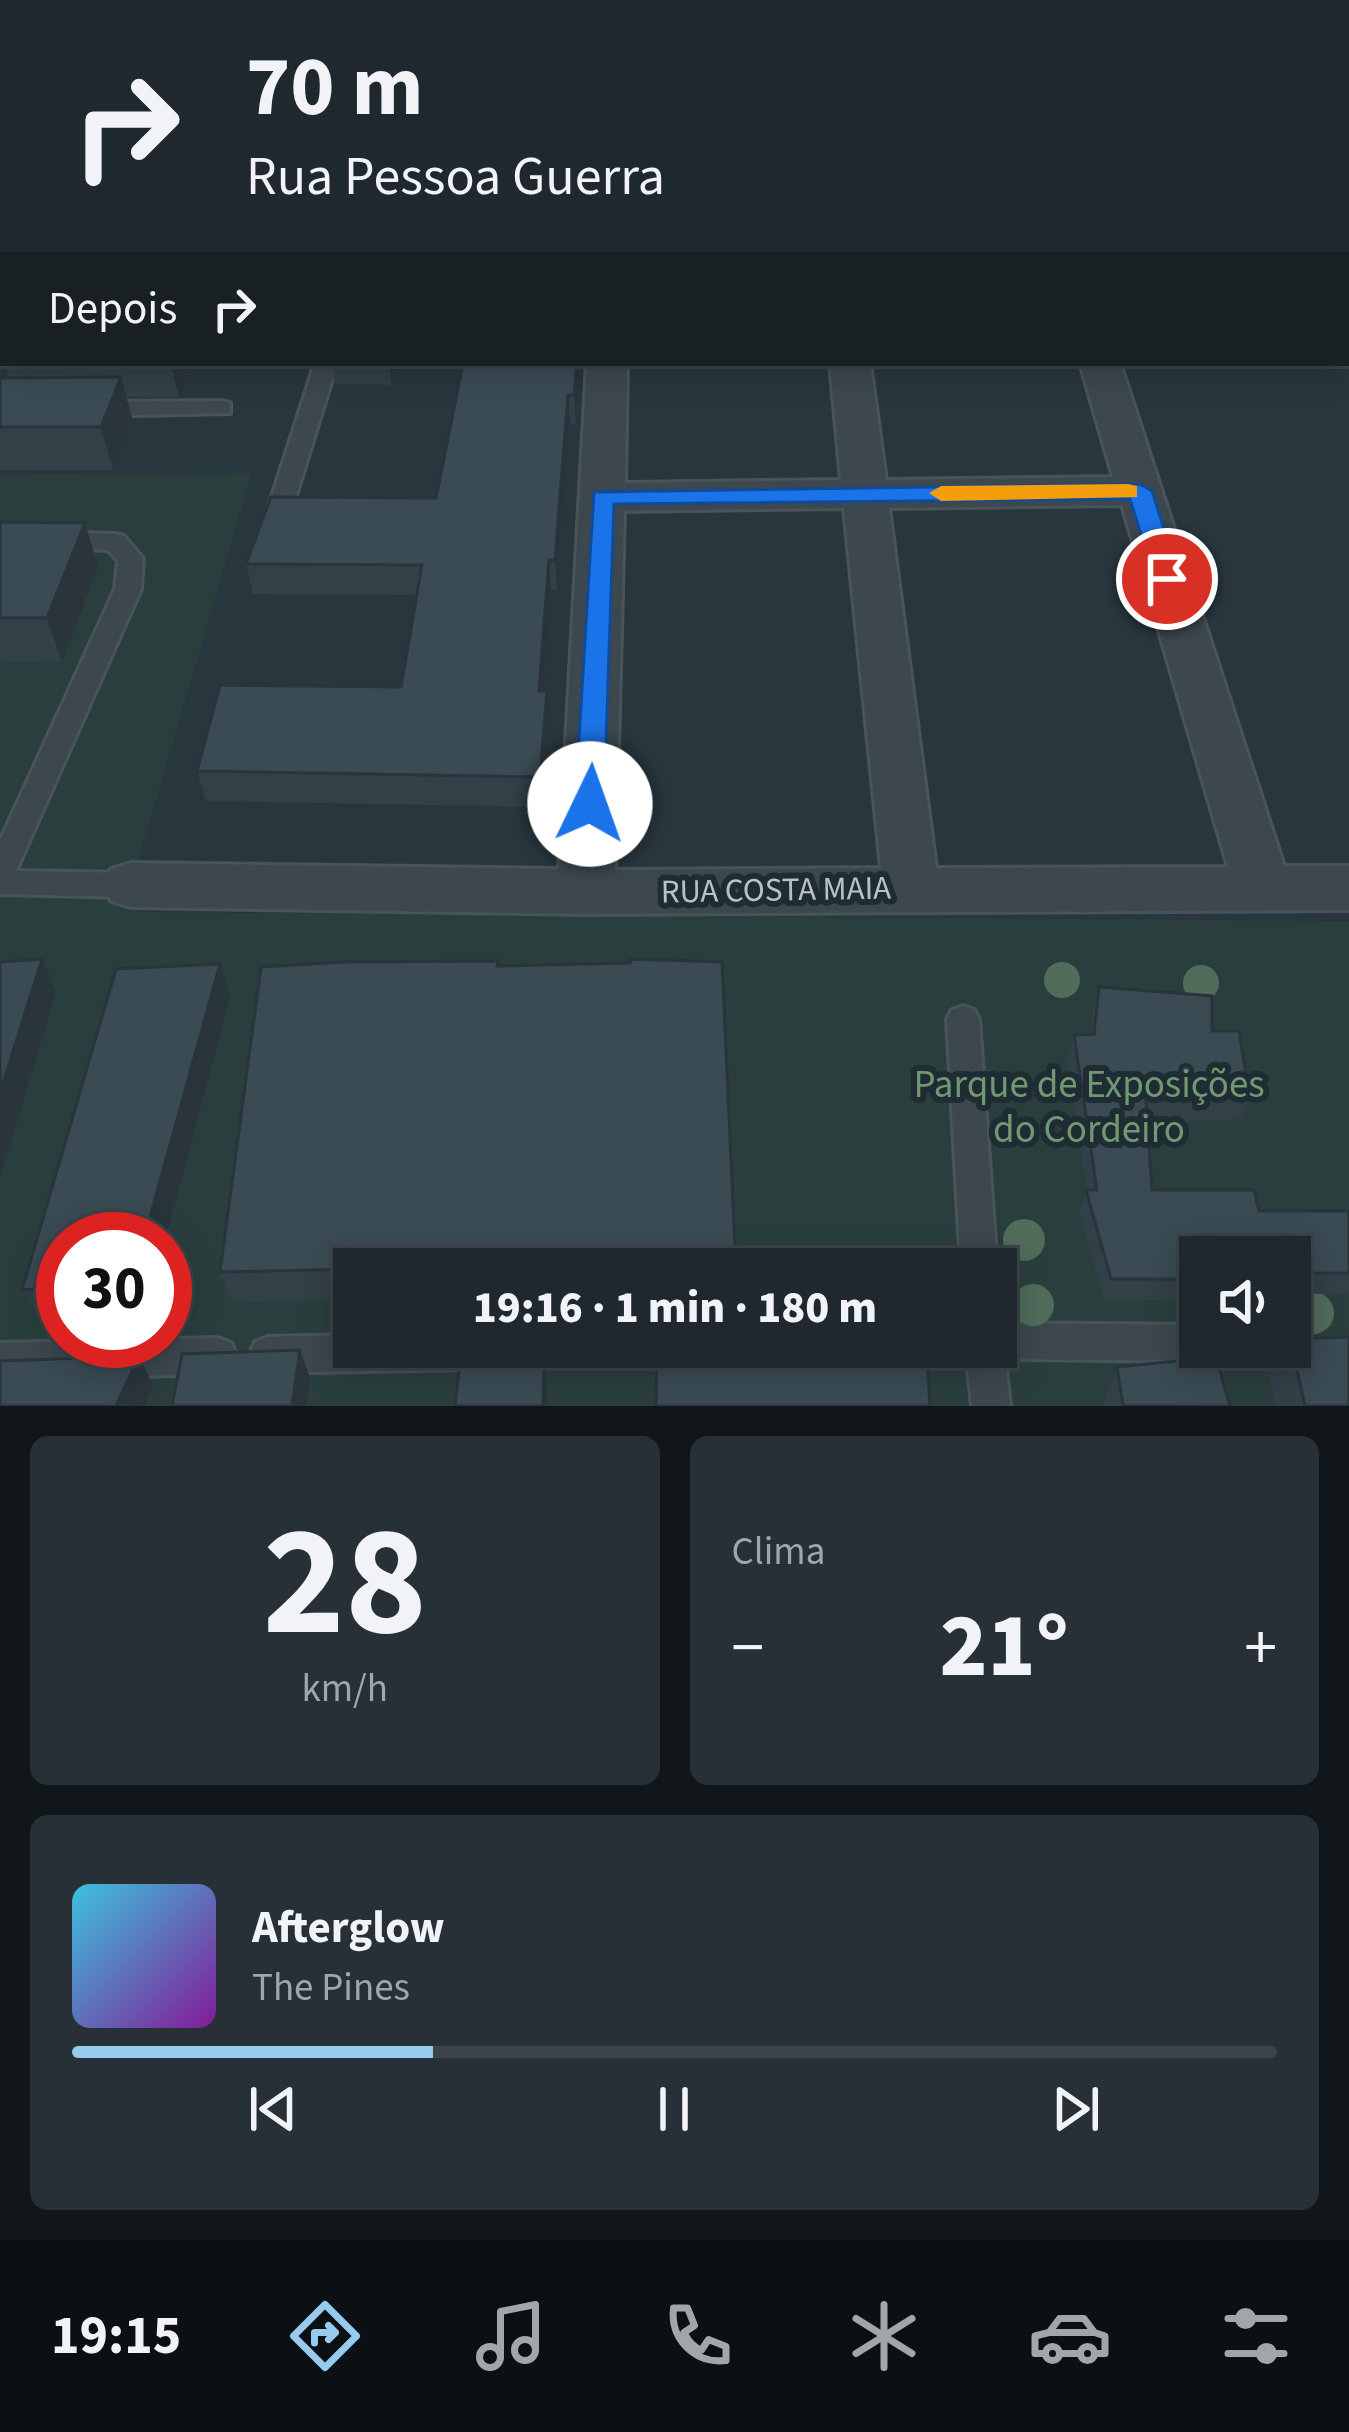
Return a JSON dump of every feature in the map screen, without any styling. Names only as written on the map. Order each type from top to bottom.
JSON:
[{"type":"street","points":[[586,892],[607,366]]},
{"type":"street","points":[[850,366],[911,889]]},
{"type":"street","points":[[1101,366],[1263,888]]},
{"type":"street","points":[[603,497],[1140,491]]},
{"type":"street","name":"RUA COSTA MAIA","points":[[130,885],[586,892],[1349,888]]},
{"type":"lane","points":[[279,512],[324,366]]},
{"type":"lane","points":[[67,409],[222,408]]},
{"type":"lane","points":[[0,538],[115,542],[130,560],[128,589],[0,878],[130,885]]},
{"type":"lane","points":[[963,1019],[979,1248]]},
{"type":"lane","points":[[1017,1341],[1179,1343]]},
{"type":"lane","points":[[0,1360],[333,1353]]},
{"type":"lane","points":[[987,1368],[991,1406]]},
{"type":"green space","name":"Parque de Exposições do Cordeiro","points":[[252,473],[131,885],[141,901],[138,912],[1349,921],[1349,1406],[0,1406],[0,475]]},
{"type":"building","points":[[462,366],[577,366],[574,395],[568,395],[555,560],[549,560],[539,691],[547,691],[540,777],[197,771],[220,685],[401,687],[422,565],[246,564],[271,497],[436,498]]},
{"type":"building","points":[[121,377],[101,427],[0,427],[0,378]]},
{"type":"building","points":[[0,522],[85,523],[47,618],[0,618]]},
{"type":"building","points":[[42,959],[0,1093],[0,962]]},
{"type":"building","points":[[631,959],[722,962],[735,1248],[333,1248],[333,1269],[220,1272],[261,967],[343,962],[630,963]]},
{"type":"building","points":[[220,964],[151,1212],[45,1212],[116,969]]},
{"type":"building","points":[[1099,987],[1212,996],[1212,1031],[1239,1031],[1250,1097],[1146,1101],[1152,1190],[1254,1190],[1259,1211],[1349,1211],[1349,1273],[1311,1273],[1311,1236],[1179,1236],[1179,1279],[1111,1279],[1086,1190],[1097,1190],[1074,1035],[1094,1034]]},
{"type":"building","points":[[36,1242],[36,1289],[22,1290]]},
{"type":"building","points":[[1349,1337],[1349,1406],[1305,1406],[1296,1368],[1311,1368],[1311,1338]]},
{"type":"building","points":[[300,1350],[292,1406],[172,1406],[179,1368],[192,1368],[192,1354]]},
{"type":"building","points":[[36,1360],[36,1368],[133,1368],[116,1406],[0,1406],[0,1361]]},
{"type":"building","points":[[1179,1361],[1179,1368],[1219,1368],[1230,1406],[1123,1406],[1117,1367]]},
{"type":"building","points":[[459,1368],[544,1368],[543,1406],[455,1406]]},
{"type":"building","points":[[657,1368],[928,1368],[930,1406],[656,1406]]},
{"type":"slow traffic","points":[[941,493],[1128,491]]},
{"type":"route","points":[[590,804],[603,497],[1140,491],[1167,579]]}]
